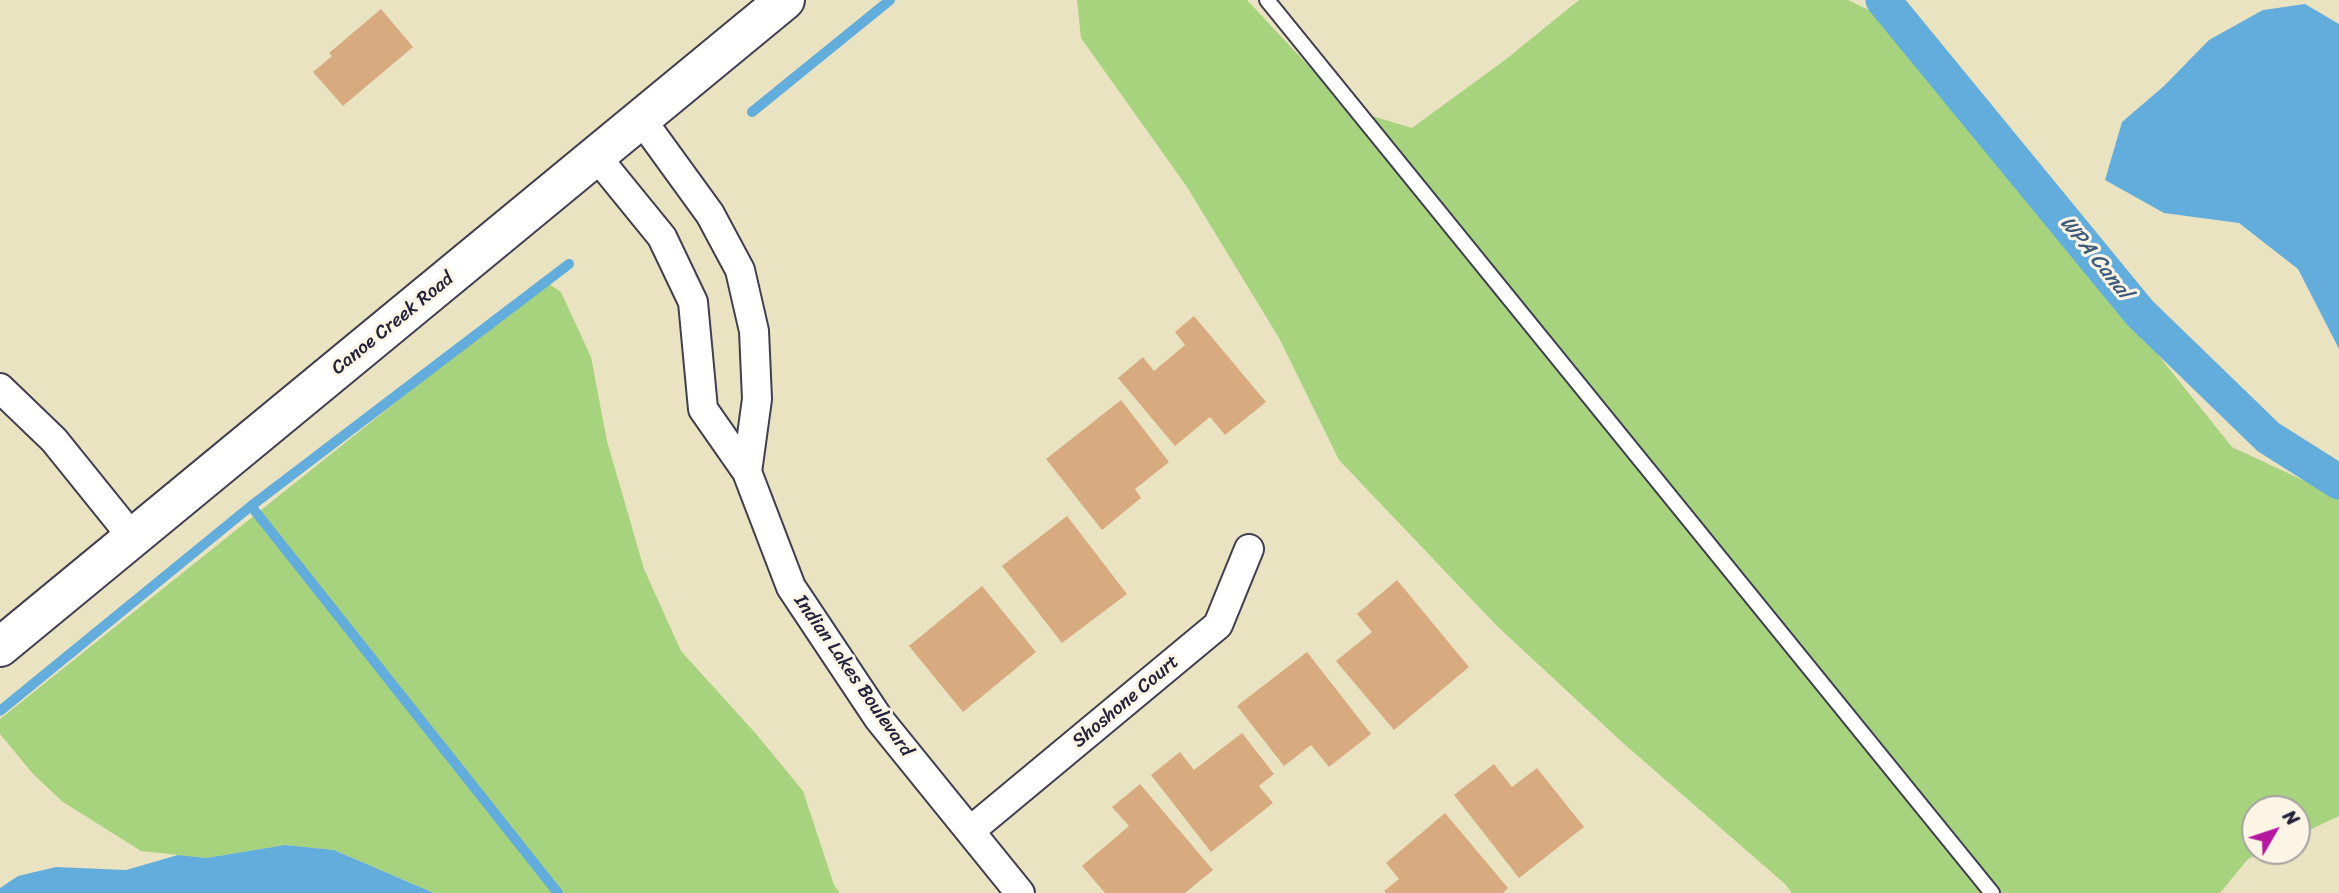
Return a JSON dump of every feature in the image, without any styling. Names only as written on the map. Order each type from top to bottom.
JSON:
[{"type":"main road","name":"Canoe Creek Road","points":[[0,647],[785,0]]},
{"type":"street","name":"Indian Lakes Boulevard","points":[[641,119],[710,214],[740,270],[754,331],[757,399],[747,472]]},
{"type":"street","name":"Indian Lakes Boulevard","points":[[596,156],[662,237],[693,302],[703,409],[747,472],[791,587],[879,719],[1020,893]]},
{"type":"street","points":[[0,388],[54,440],[133,538]]},
{"type":"street","name":"Shoshone Court","points":[[970,831],[1218,625],[1249,549]]},
{"type":"lane","points":[[1267,0],[1992,893]]},
{"type":"green space","points":[[1077,0],[1247,0],[1349,109],[1412,128],[1505,60],[1579,0],[1848,0],[1889,20],[2232,447],[2339,497],[2339,816],[2311,829],[2311,795],[2241,795],[2243,865],[2220,893],[1792,893],[1623,743],[1498,627],[1339,460],[1279,338],[1187,187],[1081,38]]},
{"type":"green space","points":[[546,282],[561,292],[591,357],[607,441],[644,569],[681,651],[757,735],[803,791],[834,885],[840,893],[434,893],[334,850],[285,845],[206,858],[141,851],[63,802],[33,774],[0,734],[0,719]]},
{"type":"water","points":[[2305,4],[2339,24],[2339,349],[2298,269],[2239,223],[2164,213],[2105,180],[2122,122],[2164,86],[2209,40],[2263,10]]},
{"type":"water","points":[[285,845],[334,850],[434,893],[0,893],[0,888],[18,876],[56,867],[126,870],[178,855],[206,858]]},
{"type":"building","points":[[381,9],[413,47],[343,106],[313,72],[332,56],[329,53]]},
{"type":"building","points":[[1194,316],[1266,402],[1225,435],[1210,417],[1175,446],[1118,378],[1143,357],[1154,371],[1185,345],[1175,332]]},
{"type":"building","points":[[1121,400],[1169,462],[1135,489],[1141,498],[1102,530],[1046,459]]},
{"type":"building","points":[[1067,516],[1127,594],[1062,643],[1002,566]]},
{"type":"building","points":[[1397,580],[1469,667],[1394,730],[1336,661],[1372,632],[1357,614]]},
{"type":"building","points":[[982,586],[1036,652],[963,712],[909,646]]},
{"type":"building","points":[[1307,652],[1371,734],[1329,767],[1311,745],[1284,766],[1237,706]]},
{"type":"building","points":[[1242,733],[1274,774],[1259,786],[1273,803],[1211,852],[1151,775],[1180,752],[1194,770]]},
{"type":"building","points":[[1494,764],[1512,787],[1537,768],[1584,827],[1519,878],[1454,795]]},
{"type":"building","points":[[1140,784],[1213,870],[1185,893],[1105,893],[1082,866],[1129,826],[1112,807]]},
{"type":"building","points":[[1445,813],[1508,888],[1503,893],[1386,893],[1384,891],[1399,879],[1386,863]]},
{"type":"waterway","points":[[752,112],[890,0]]},
{"type":"waterway","name":"WPA Canal","points":[[1883,0],[2140,313],[2268,437],[2339,482]]},
{"type":"waterway","points":[[558,893],[251,506],[569,264]]},
{"type":"waterway","points":[[0,711],[251,506]]}]
